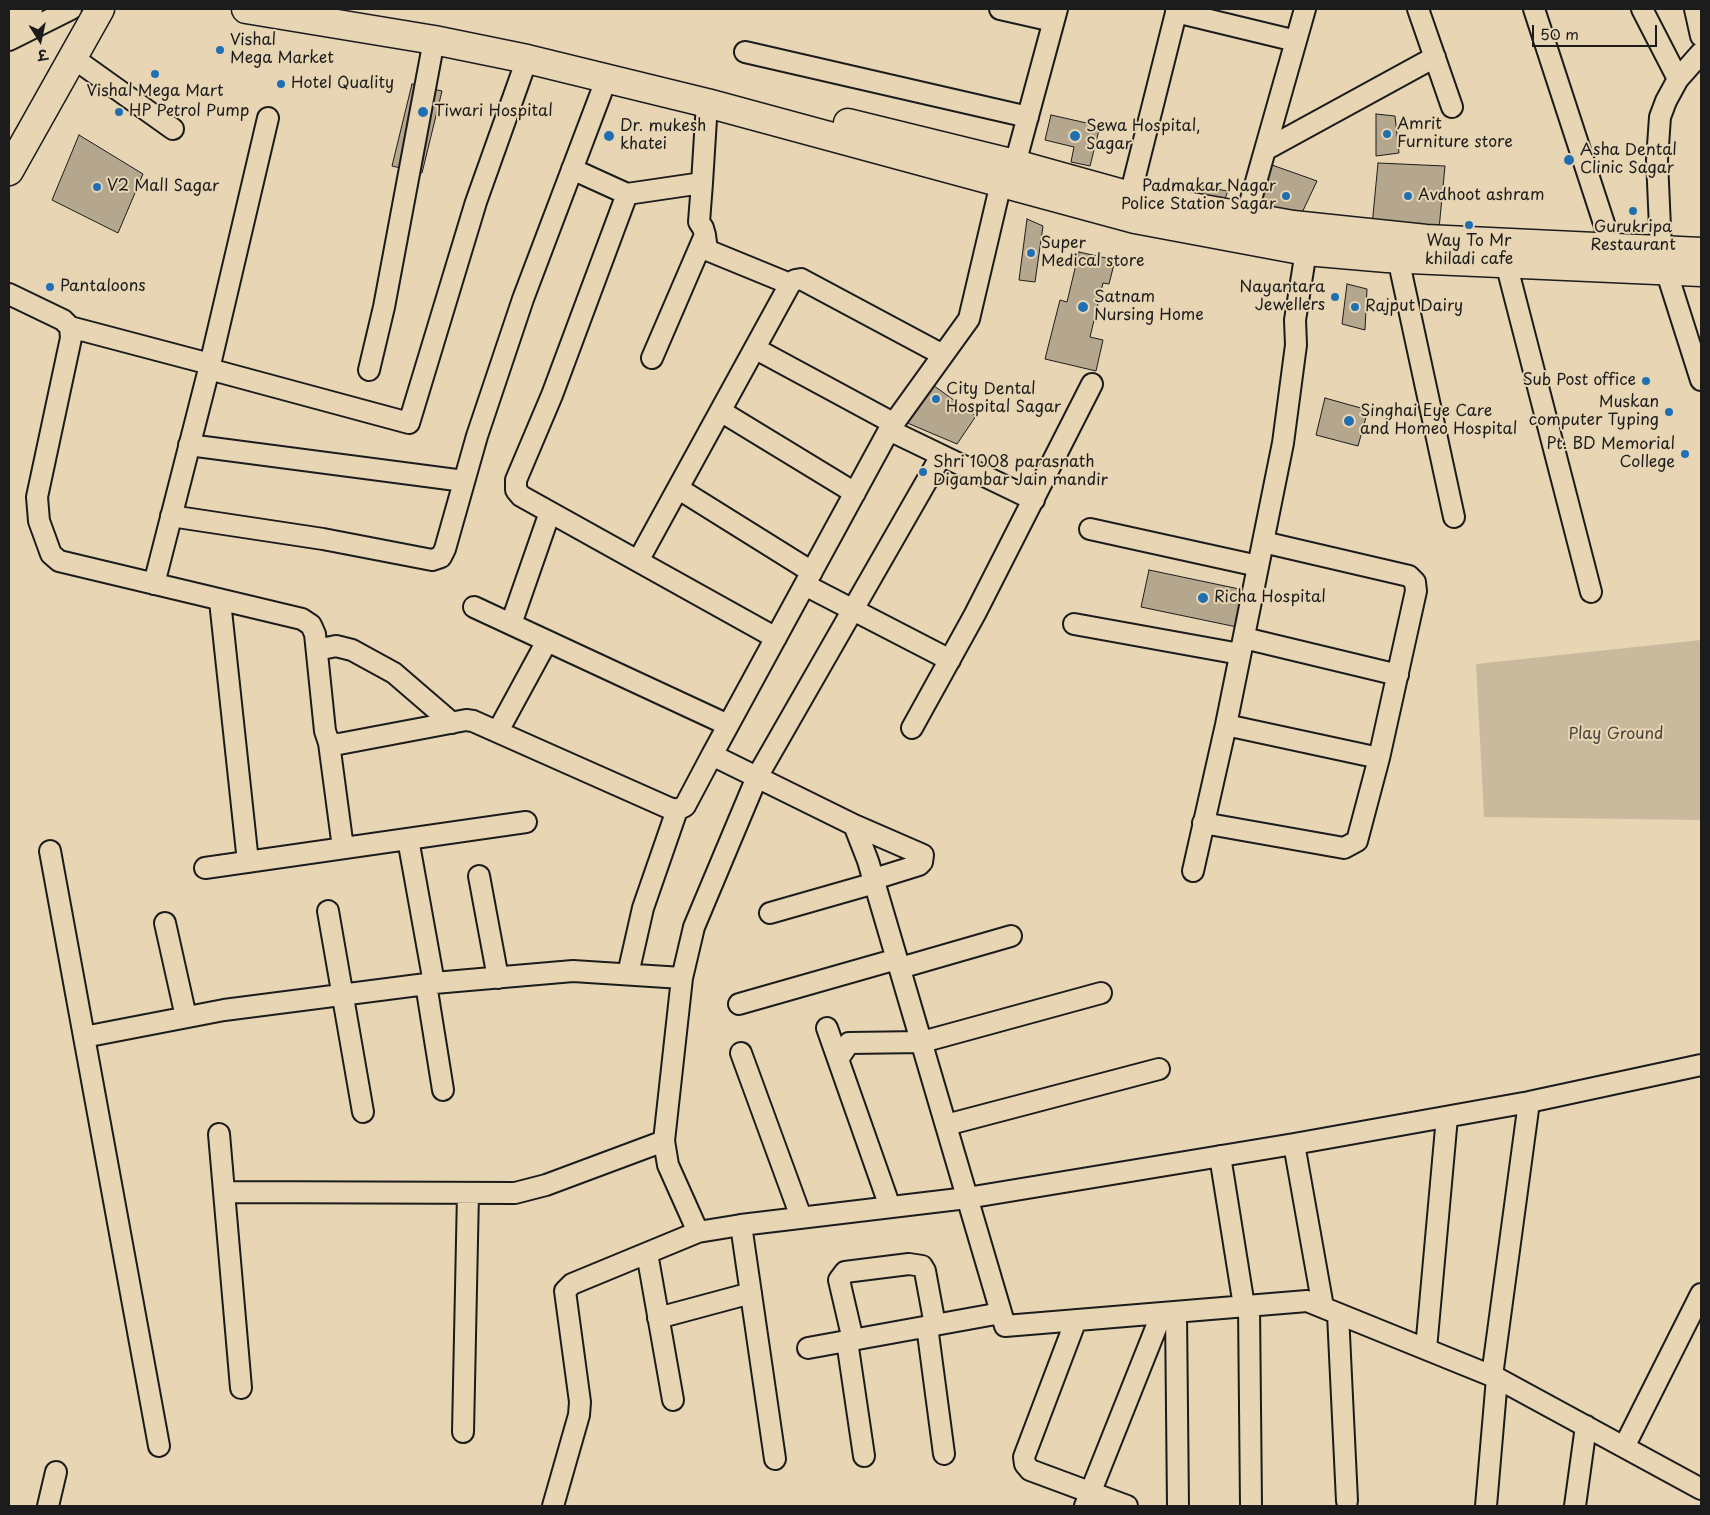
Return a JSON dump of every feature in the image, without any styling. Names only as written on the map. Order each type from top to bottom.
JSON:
[{"type":"highway","points":[[9,171],[100,9]]},
{"type":"highway","points":[[246,9],[434,40],[528,59],[606,80],[1008,174],[1246,217],[1370,235],[1612,248],[1664,260]]},
{"type":"highway","points":[[345,9],[596,60],[1008,174],[1135,219],[1306,251],[1506,263],[1664,260],[1701,255]]},
{"type":"street","points":[[9,19],[32,9]]},
{"type":"street","points":[[9,40],[71,9]]},
{"type":"street","points":[[329,743],[339,744],[452,723],[473,721],[669,808],[677,810],[685,806],[891,426],[969,319],[1008,174],[1028,117],[1055,15],[1000,9]]},
{"type":"street","points":[[1246,217],[1305,9]]},
{"type":"street","points":[[1418,9],[1452,107]]},
{"type":"street","points":[[1534,9],[1612,248]]},
{"type":"street","points":[[1642,9],[1678,79]]},
{"type":"street","points":[[1695,9],[1701,36]]},
{"type":"street","points":[[1130,196],[1176,10],[1296,41]]},
{"type":"street","points":[[369,370],[384,307],[434,40]]},
{"type":"street","points":[[745,52],[1028,117]]},
{"type":"street","points":[[1701,52],[1678,79],[1660,117],[1658,136],[1664,260],[1701,380]]},
{"type":"street","points":[[72,57],[173,129]]},
{"type":"street","points":[[1265,150],[1435,57]]},
{"type":"street","points":[[9,294],[63,320],[70,327],[410,423],[476,202],[528,59]]},
{"type":"street","points":[[171,516],[323,539],[432,560],[441,557],[523,299],[606,80]]},
{"type":"street","points":[[707,103],[699,222],[703,228],[707,250],[790,284]]},
{"type":"street","points":[[154,584],[209,366],[268,118]]},
{"type":"street","points":[[572,168],[627,194],[702,183]]},
{"type":"street","points":[[627,194],[552,395],[516,480],[516,490],[521,496],[776,638]]},
{"type":"street","points":[[652,358],[705,235]]},
{"type":"street","points":[[1193,871],[1226,725],[1284,443],[1296,345],[1295,320],[1306,251]]},
{"type":"street","points":[[1398,258],[1454,517]]},
{"type":"street","points":[[1506,263],[1591,592]]},
{"type":"street","points":[[638,561],[722,412],[790,284],[795,280],[801,280],[943,355]]},
{"type":"street","points":[[70,327],[71,338],[37,497],[39,521],[51,554],[59,561],[303,620],[311,625],[315,634],[325,732],[329,743],[343,848]]},
{"type":"street","points":[[756,349],[941,456],[1034,500]]},
{"type":"street","points":[[912,728],[1034,500],[1092,384]]},
{"type":"street","points":[[722,412],[855,493]]},
{"type":"street","points":[[189,445],[464,480]]},
{"type":"street","points":[[698,1232],[668,1165],[664,1141],[682,978],[694,927],[757,777],[941,456]]},
{"type":"street","points":[[678,489],[853,609],[950,660]]},
{"type":"street","points":[[511,624],[550,512]]},
{"type":"street","points":[[1090,529],[1258,566]]},
{"type":"street","points":[[1204,823],[1344,848],[1352,846],[1357,841],[1379,758],[1416,591],[1414,582],[1409,576],[1263,542]]},
{"type":"street","points":[[220,601],[248,862]]},
{"type":"street","points":[[474,607],[728,725]]},
{"type":"street","points":[[1074,624],[1242,646],[1398,675]]},
{"type":"street","points":[[498,731],[547,641]]},
{"type":"street","points":[[317,650],[336,646],[352,650],[394,673],[452,723]]},
{"type":"street","points":[[1226,725],[1379,758]]},
{"type":"street","points":[[712,755],[854,825],[922,855],[923,858],[919,865],[770,913]]},
{"type":"street","points":[[628,974],[643,908],[677,810]]},
{"type":"street","points":[[206,868],[526,822]]},
{"type":"street","points":[[854,825],[874,881],[1005,1326],[1307,1301],[1495,1377],[1701,1489]]},
{"type":"street","points":[[408,839],[430,984],[443,1090]]},
{"type":"street","points":[[50,851],[159,1446]]},
{"type":"street","points":[[479,876],[498,978]]},
{"type":"street","points":[[328,911],[363,1112]]},
{"type":"street","points":[[165,923],[186,1018]]},
{"type":"street","points":[[739,1004],[1011,936]]},
{"type":"street","points":[[84,1037],[186,1018],[342,994],[430,984],[573,971],[682,978]]},
{"type":"street","points":[[838,1059],[849,1043],[922,1042],[1100,993]]},
{"type":"street","points":[[827,1028],[890,1207]]},
{"type":"street","points":[[741,1053],[801,1217]]},
{"type":"street","points":[[553,1506],[579,1415],[580,1402],[565,1291],[572,1284],[698,1232],[801,1217],[968,1198],[1294,1144],[1528,1102],[1701,1065]]},
{"type":"street","points":[[946,1125],[1159,1069]]},
{"type":"street","points":[[1486,1506],[1495,1377],[1528,1102]]},
{"type":"street","points":[[1426,1349],[1447,1117]]},
{"type":"street","points":[[219,1134],[241,1388]]},
{"type":"street","points":[[224,1192],[514,1193],[546,1185],[664,1141]]},
{"type":"street","points":[[1294,1144],[1330,1310],[1348,1501]]},
{"type":"street","points":[[1220,1156],[1246,1306],[1251,1506]]},
{"type":"street","points":[[463,1432],[468,1193]]},
{"type":"street","points":[[741,1225],[775,1458]]},
{"type":"street","points":[[647,1253],[673,1400]]},
{"type":"street","points":[[864,1456],[850,1340],[839,1280],[845,1272],[909,1264],[922,1266],[925,1271],[944,1454]]},
{"type":"street","points":[[658,1318],[751,1293]]},
{"type":"street","points":[[1624,1447],[1701,1294]]},
{"type":"street","points":[[1088,1499],[1169,1312]]},
{"type":"street","points":[[1169,1312],[1178,1506]]},
{"type":"street","points":[[808,1348],[1001,1313]]},
{"type":"street","points":[[1076,1320],[1024,1457],[1025,1464],[1030,1470],[1088,1499],[1127,1506]]},
{"type":"street","points":[[1574,1506],[1586,1426]]},
{"type":"street","points":[[48,1506],[56,1472]]},
{"type":"green space","name":"Play Ground","points":[[1701,640],[1701,820],[1484,817],[1476,664]]},
{"type":"building","points":[[412,84],[442,91],[422,173],[392,166]]},
{"type":"building","name":"Amrit Furniture store","points":[[1376,114],[1395,116],[1399,153],[1376,156]]},
{"type":"building","points":[[1051,115],[1100,126],[1090,166],[1071,162],[1074,147],[1045,140]]},
{"type":"building","name":"V2 Mall Sagar","points":[[79,135],[143,174],[118,233],[52,200]]},
{"type":"building","name":"Avdhoot ashram","points":[[1378,163],[1445,166],[1439,229],[1372,226]]},
{"type":"building","name":"Padmakar Nagar Police Station Sagar","points":[[1272,165],[1317,181],[1299,219],[1258,212]]},
{"type":"building","points":[[1181,183],[1228,191],[1222,206],[1181,200]]},
{"type":"building","name":"Super Medical store","points":[[1027,219],[1043,226],[1035,282],[1019,280]]},
{"type":"building","points":[[1079,252],[1115,260],[1109,284],[1103,283],[1090,337],[1103,340],[1096,371],[1045,359],[1060,300],[1067,302]]},
{"type":"building","name":"Rajput Dairy","points":[[1347,284],[1367,289],[1365,330],[1342,324]]},
{"type":"building","name":"City Dental Hospital Sagar","points":[[930,383],[976,416],[957,444],[905,422]]},
{"type":"building","points":[[1325,398],[1368,410],[1358,446],[1316,435]]},
{"type":"building","points":[[1149,570],[1244,590],[1237,627],[1141,607]]},
{"type":"place","name":"Vishal Mega Market","points":[[220,50]]},
{"type":"place","name":"Vishal Mega Mart","points":[[155,74]]},
{"type":"place","name":"Hotel Quality","points":[[281,84]]},
{"type":"place","name":"HP Petrol Pump","points":[[119,112]]},
{"type":"place","name":"Tiwari Hospital","points":[[423,112]]},
{"type":"place","name":"Amrit Furniture store","points":[[1387,134]]},
{"type":"place","name":"Dr. mukesh khatei","points":[[609,136]]},
{"type":"place","name":"Sewa Hospital, Sagar","points":[[1075,136]]},
{"type":"place","name":"Asha Dental Clinic Sagar","points":[[1569,160]]},
{"type":"place","name":"V2 Mall Sagar","points":[[97,187]]},
{"type":"place","name":"Padmakar Nagar Police Station Sagar","points":[[1286,196]]},
{"type":"place","name":"Avdhoot ashram","points":[[1408,196]]},
{"type":"place","name":"Gurukripa Restaurant","points":[[1633,211]]},
{"type":"place","name":"Way To Mr khiladi cafe","points":[[1469,225]]},
{"type":"place","name":"Super Medical store","points":[[1031,253]]},
{"type":"place","name":"Pantaloons","points":[[50,287]]},
{"type":"place","name":"Nayantara Jewellers","points":[[1335,297]]},
{"type":"place","name":"Satnam Nursing Home","points":[[1083,307]]},
{"type":"place","name":"Rajput Dairy","points":[[1355,307]]},
{"type":"place","name":"Sub Post office","points":[[1646,381]]},
{"type":"place","name":"City Dental Hospital Sagar","points":[[936,399]]},
{"type":"place","name":"Muskan computer Typing","points":[[1669,412]]},
{"type":"place","name":"Singhai Eye Care and Homeo Hospital","points":[[1349,421]]},
{"type":"place","name":"Pt. BD Memorial College","points":[[1685,454]]},
{"type":"place","name":"Shri 1008 parasnath Digambar Jain mandir","points":[[923,472]]},
{"type":"place","name":"Richa Hospital","points":[[1203,598]]}]
